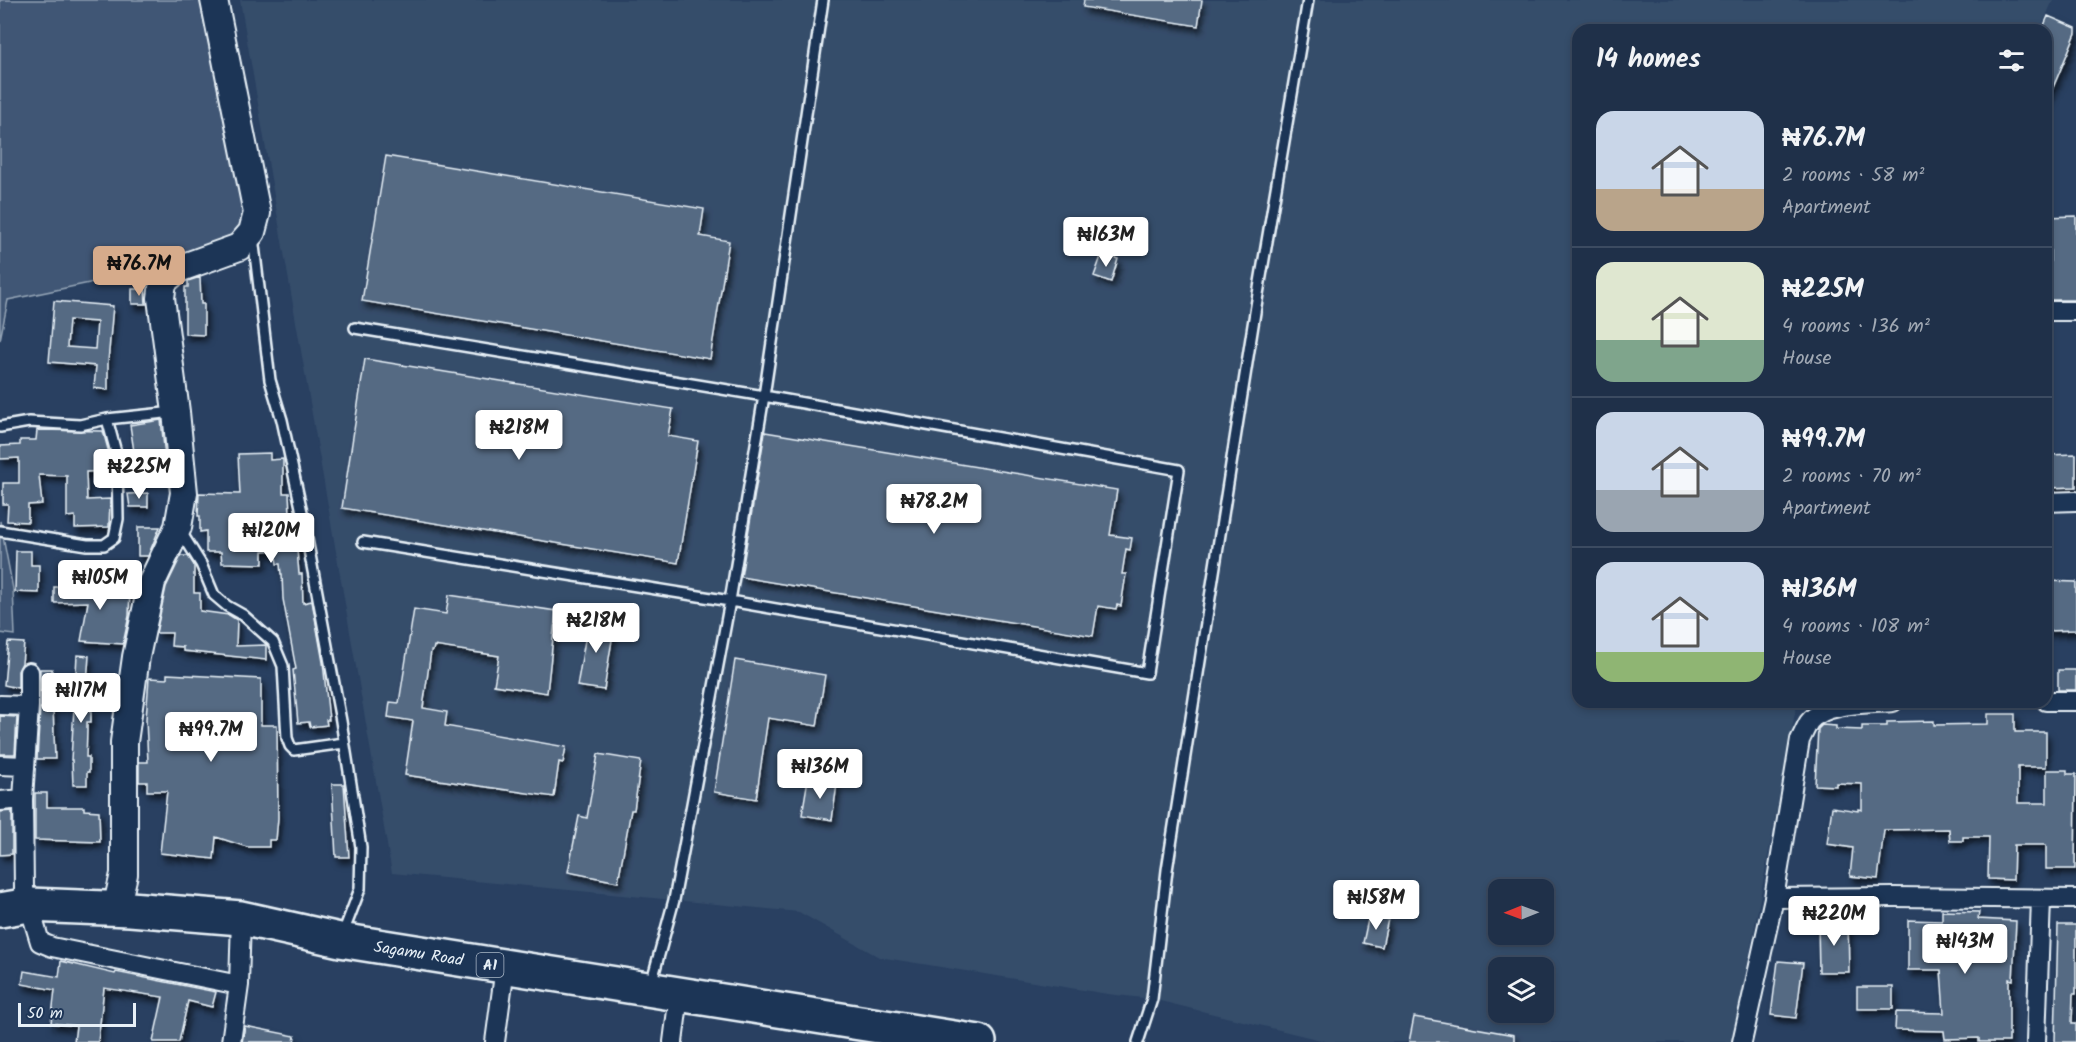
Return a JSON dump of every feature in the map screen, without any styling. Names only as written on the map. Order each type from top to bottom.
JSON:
[{"type":"highway","name":"Sagamu Road","points":[[14,908],[116,909],[241,918],[340,940],[930,1038],[979,1042]]},
{"type":"street","points":[[116,909],[124,874],[124,742],[136,657],[152,582],[178,527],[184,493],[161,298],[163,282],[178,268],[239,247],[252,232],[256,213],[214,0]]},
{"type":"street","points":[[2052,311],[2076,311]]},
{"type":"street","points":[[2052,502],[2076,501]]},
{"type":"street","points":[[29,672],[23,799],[24,889],[14,908],[40,942],[45,945],[239,985]]},
{"type":"street","points":[[2052,701],[2076,701]]},
{"type":"street","points":[[0,705],[29,706]]},
{"type":"street","points":[[1742,1042],[1774,898],[1800,740],[1810,721],[1824,712],[1838,708]]},
{"type":"street","points":[[0,765],[24,766]]},
{"type":"street","points":[[0,801],[23,799]]},
{"type":"street","points":[[1774,898],[2076,900]]},
{"type":"street","points":[[2036,1042],[2041,899]]},
{"type":"street","points":[[231,1042],[239,985],[241,918]]},
{"type":"street","points":[[495,1042],[505,967]]},
{"type":"street","points":[[664,993],[673,1042]]},
{"type":"lane","points":[[664,993],[674,900],[730,601],[764,396],[823,0]]},
{"type":"lane","points":[[1138,1042],[1152,999],[1169,858],[1254,318],[1308,0]]},
{"type":"lane","points":[[252,232],[270,380],[282,420],[302,512],[361,848],[360,889],[340,940]]},
{"type":"lane","points":[[355,328],[764,396],[1179,470],[1147,673],[730,601],[363,542]]},
{"type":"lane","points":[[0,426],[29,422],[80,425],[107,419],[176,412]]},
{"type":"lane","points":[[0,531],[87,544],[104,544],[114,538],[118,519],[117,456],[107,419]]},
{"type":"lane","points":[[178,527],[201,564],[214,595],[243,615],[273,642],[283,666],[287,738],[290,746],[294,750],[344,743]]},
{"type":"shaded area","points":[[0,0],[211,0],[253,249],[8,300],[0,340]]},
{"type":"shaded area","points":[[240,0],[2053,0],[2043,24],[1572,24],[1572,708],[1796,708],[1733,1042],[1329,1042],[1152,999],[879,957],[799,912],[392,873]]},
{"type":"shaded area","points":[[0,521],[13,589],[15,635],[0,633]]},
{"type":"building","points":[[1084,0],[1202,0],[1198,26],[1083,7]]},
{"type":"building","points":[[2048,16],[2076,28],[2076,33],[2052,90],[2052,24],[2045,24]]},
{"type":"building","points":[[386,156],[704,209],[700,236],[729,241],[710,359],[362,301]]},
{"type":"building","points":[[2076,216],[2076,300],[2052,300],[2052,217]]},
{"type":"building","points":[[1102,254],[1118,259],[1111,282],[1094,276]]},
{"type":"building","points":[[200,277],[201,304],[204,304],[204,335],[185,334],[185,287],[188,287],[188,281]]},
{"type":"building","points":[[132,289],[145,289],[146,304],[132,304]]},
{"type":"building","points":[[54,301],[113,306],[108,390],[94,388],[96,366],[49,362]],"holes":[[[69,320],[97,322],[95,349],[67,347]]]},
{"type":"building","points":[[365,359],[673,409],[668,436],[698,441],[678,563],[342,508]]},
{"type":"building","points":[[161,420],[166,466],[148,469],[148,479],[127,482],[124,460],[135,458],[130,425]]},
{"type":"building","points":[[37,430],[103,431],[109,453],[110,471],[86,472],[87,500],[110,499],[109,527],[75,528],[75,516],[67,517],[67,476],[39,475],[42,504],[28,505],[28,522],[7,521],[8,504],[3,504],[3,483],[19,483],[19,458],[0,459],[0,446],[20,445],[20,440],[36,440]]},
{"type":"building","points":[[765,432],[1117,490],[1110,535],[1132,538],[1130,550],[1126,549],[1122,574],[1126,574],[1121,606],[1117,605],[1116,609],[1098,606],[1093,636],[741,577]]},
{"type":"building","points":[[270,453],[270,460],[283,459],[283,493],[289,493],[290,515],[296,514],[301,550],[297,550],[299,574],[302,574],[303,603],[312,601],[323,662],[329,720],[326,720],[327,725],[310,727],[309,722],[298,723],[293,670],[296,669],[283,599],[282,574],[280,564],[277,564],[275,550],[263,551],[263,564],[222,563],[221,552],[206,552],[206,531],[200,532],[199,493],[240,494],[238,454]]},
{"type":"building","points":[[2076,454],[2076,487],[2052,488],[2052,455]]},
{"type":"building","points":[[148,493],[148,507],[130,507],[128,494]]},
{"type":"building","points":[[138,527],[160,527],[148,556],[138,556]]},
{"type":"building","points":[[16,551],[31,551],[31,565],[39,565],[39,593],[15,592]]},
{"type":"building","points":[[181,556],[188,556],[194,565],[194,593],[200,593],[200,611],[229,615],[237,620],[236,646],[266,645],[266,660],[183,651],[183,647],[171,646],[172,633],[156,633],[166,587]]},
{"type":"building","points":[[2052,581],[2076,582],[2076,630],[2052,631]]},
{"type":"building","points":[[54,587],[130,587],[129,616],[123,644],[81,641],[88,602],[54,603]]},
{"type":"building","points":[[449,595],[556,611],[547,693],[494,685],[499,656],[434,646],[431,651],[423,708],[447,712],[445,726],[566,747],[563,763],[559,762],[554,797],[405,775],[413,721],[388,717],[390,702],[399,703],[414,609],[446,614]]},
{"type":"building","points":[[589,617],[615,621],[604,690],[577,686]]},
{"type":"building","points":[[8,642],[24,643],[22,663],[18,671],[18,688],[4,685]]},
{"type":"building","points":[[77,655],[89,656],[85,708],[91,708],[91,722],[87,722],[86,757],[89,757],[89,772],[87,772],[87,785],[73,785],[71,760]]},
{"type":"building","points":[[735,660],[825,675],[817,726],[768,718],[756,799],[714,792]]},
{"type":"building","points":[[40,669],[52,669],[53,693],[40,691]]},
{"type":"building","points":[[2058,670],[2076,670],[2076,690],[2058,690]]},
{"type":"building","points":[[167,674],[261,679],[261,725],[277,725],[278,818],[276,840],[269,840],[269,847],[247,847],[216,837],[214,859],[160,853],[167,791],[147,791],[147,782],[139,782],[139,762],[148,762],[146,719],[149,678],[167,679]]},
{"type":"building","points":[[40,708],[53,708],[55,759],[37,759]]},
{"type":"building","points":[[1988,714],[2015,714],[2015,732],[2046,732],[2046,767],[2018,767],[2018,803],[2047,803],[2047,770],[2067,770],[2067,774],[2076,774],[2075,869],[2046,869],[2046,845],[2014,845],[2013,880],[1988,879],[1989,837],[1963,837],[1963,841],[1950,841],[1949,829],[1884,830],[1878,879],[1850,876],[1853,848],[1827,844],[1832,807],[1862,810],[1862,784],[1815,785],[1818,729],[1822,725],[1836,726],[1836,729],[1862,730],[1862,726],[1887,726],[1887,722],[1934,721],[1934,725],[1988,724]]},
{"type":"building","points":[[0,716],[17,717],[15,754],[0,754]]},
{"type":"building","points":[[598,754],[641,761],[634,810],[631,810],[618,882],[568,872],[579,816],[587,818]]},
{"type":"building","points":[[808,779],[837,784],[832,820],[802,815]]},
{"type":"building","points":[[332,784],[344,784],[349,857],[336,857]]},
{"type":"building","points":[[35,793],[47,793],[47,807],[84,807],[84,810],[99,811],[100,842],[35,840]]},
{"type":"building","points":[[12,811],[12,854],[0,855],[0,812]]},
{"type":"building","points":[[1942,911],[1979,912],[1978,919],[2016,921],[2013,980],[2009,979],[2009,1042],[1979,1042],[1979,1038],[1945,1039],[1944,1031],[1895,1030],[1896,1012],[1944,1013],[1941,970],[1908,970],[1908,920],[1942,921]]},
{"type":"building","points":[[1369,915],[1388,919],[1382,947],[1363,943]]},
{"type":"building","points":[[1848,922],[1849,972],[1819,972],[1818,923]]},
{"type":"building","points":[[2058,925],[2076,925],[2076,994],[2073,994],[2072,1023],[2076,1023],[2076,1042],[2055,1042]]},
{"type":"building","points":[[61,961],[115,974],[116,972],[216,992],[212,1007],[188,1001],[179,1042],[153,1042],[163,997],[104,988],[98,1042],[74,1042],[76,1026],[51,1023],[55,990],[22,984],[24,971],[59,977]]},
{"type":"building","points":[[1778,961],[1803,963],[1796,1018],[1771,1015]]},
{"type":"building","points":[[1857,987],[1893,987],[1893,1009],[1857,1009]]},
{"type":"building","points":[[1414,1017],[1514,1035],[1514,1042],[1409,1042]]},
{"type":"building","points":[[245,1026],[295,1036],[294,1042],[242,1042]]}]
